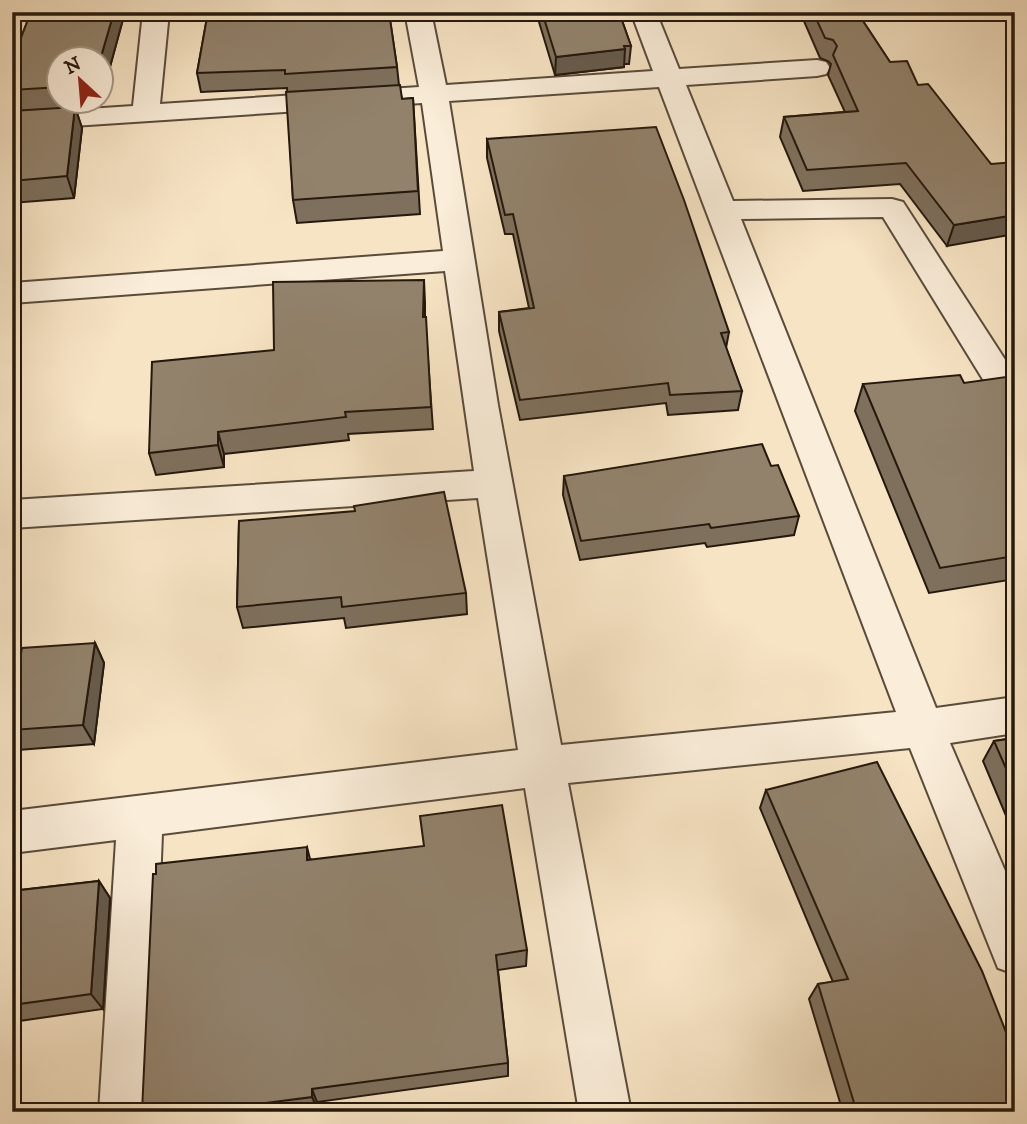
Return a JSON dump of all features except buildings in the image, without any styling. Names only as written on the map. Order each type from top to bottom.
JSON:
[{"type":"street","points":[[146,113],[156,12]]},
{"type":"street","points":[[418,12],[435,93],[457,260],[542,766],[605,1112]]},
{"type":"street","points":[[643,12],[923,728],[1015,951]]},
{"type":"street","points":[[12,122],[817,68]]},
{"type":"street","points":[[722,209],[892,208],[1015,403]]},
{"type":"street","points":[[12,293],[457,260]]},
{"type":"street","points":[[12,514],[494,483]]},
{"type":"street","points":[[12,832],[542,766],[923,728],[1015,715]]},
{"type":"street","points":[[125,1112],[140,817]]}]
